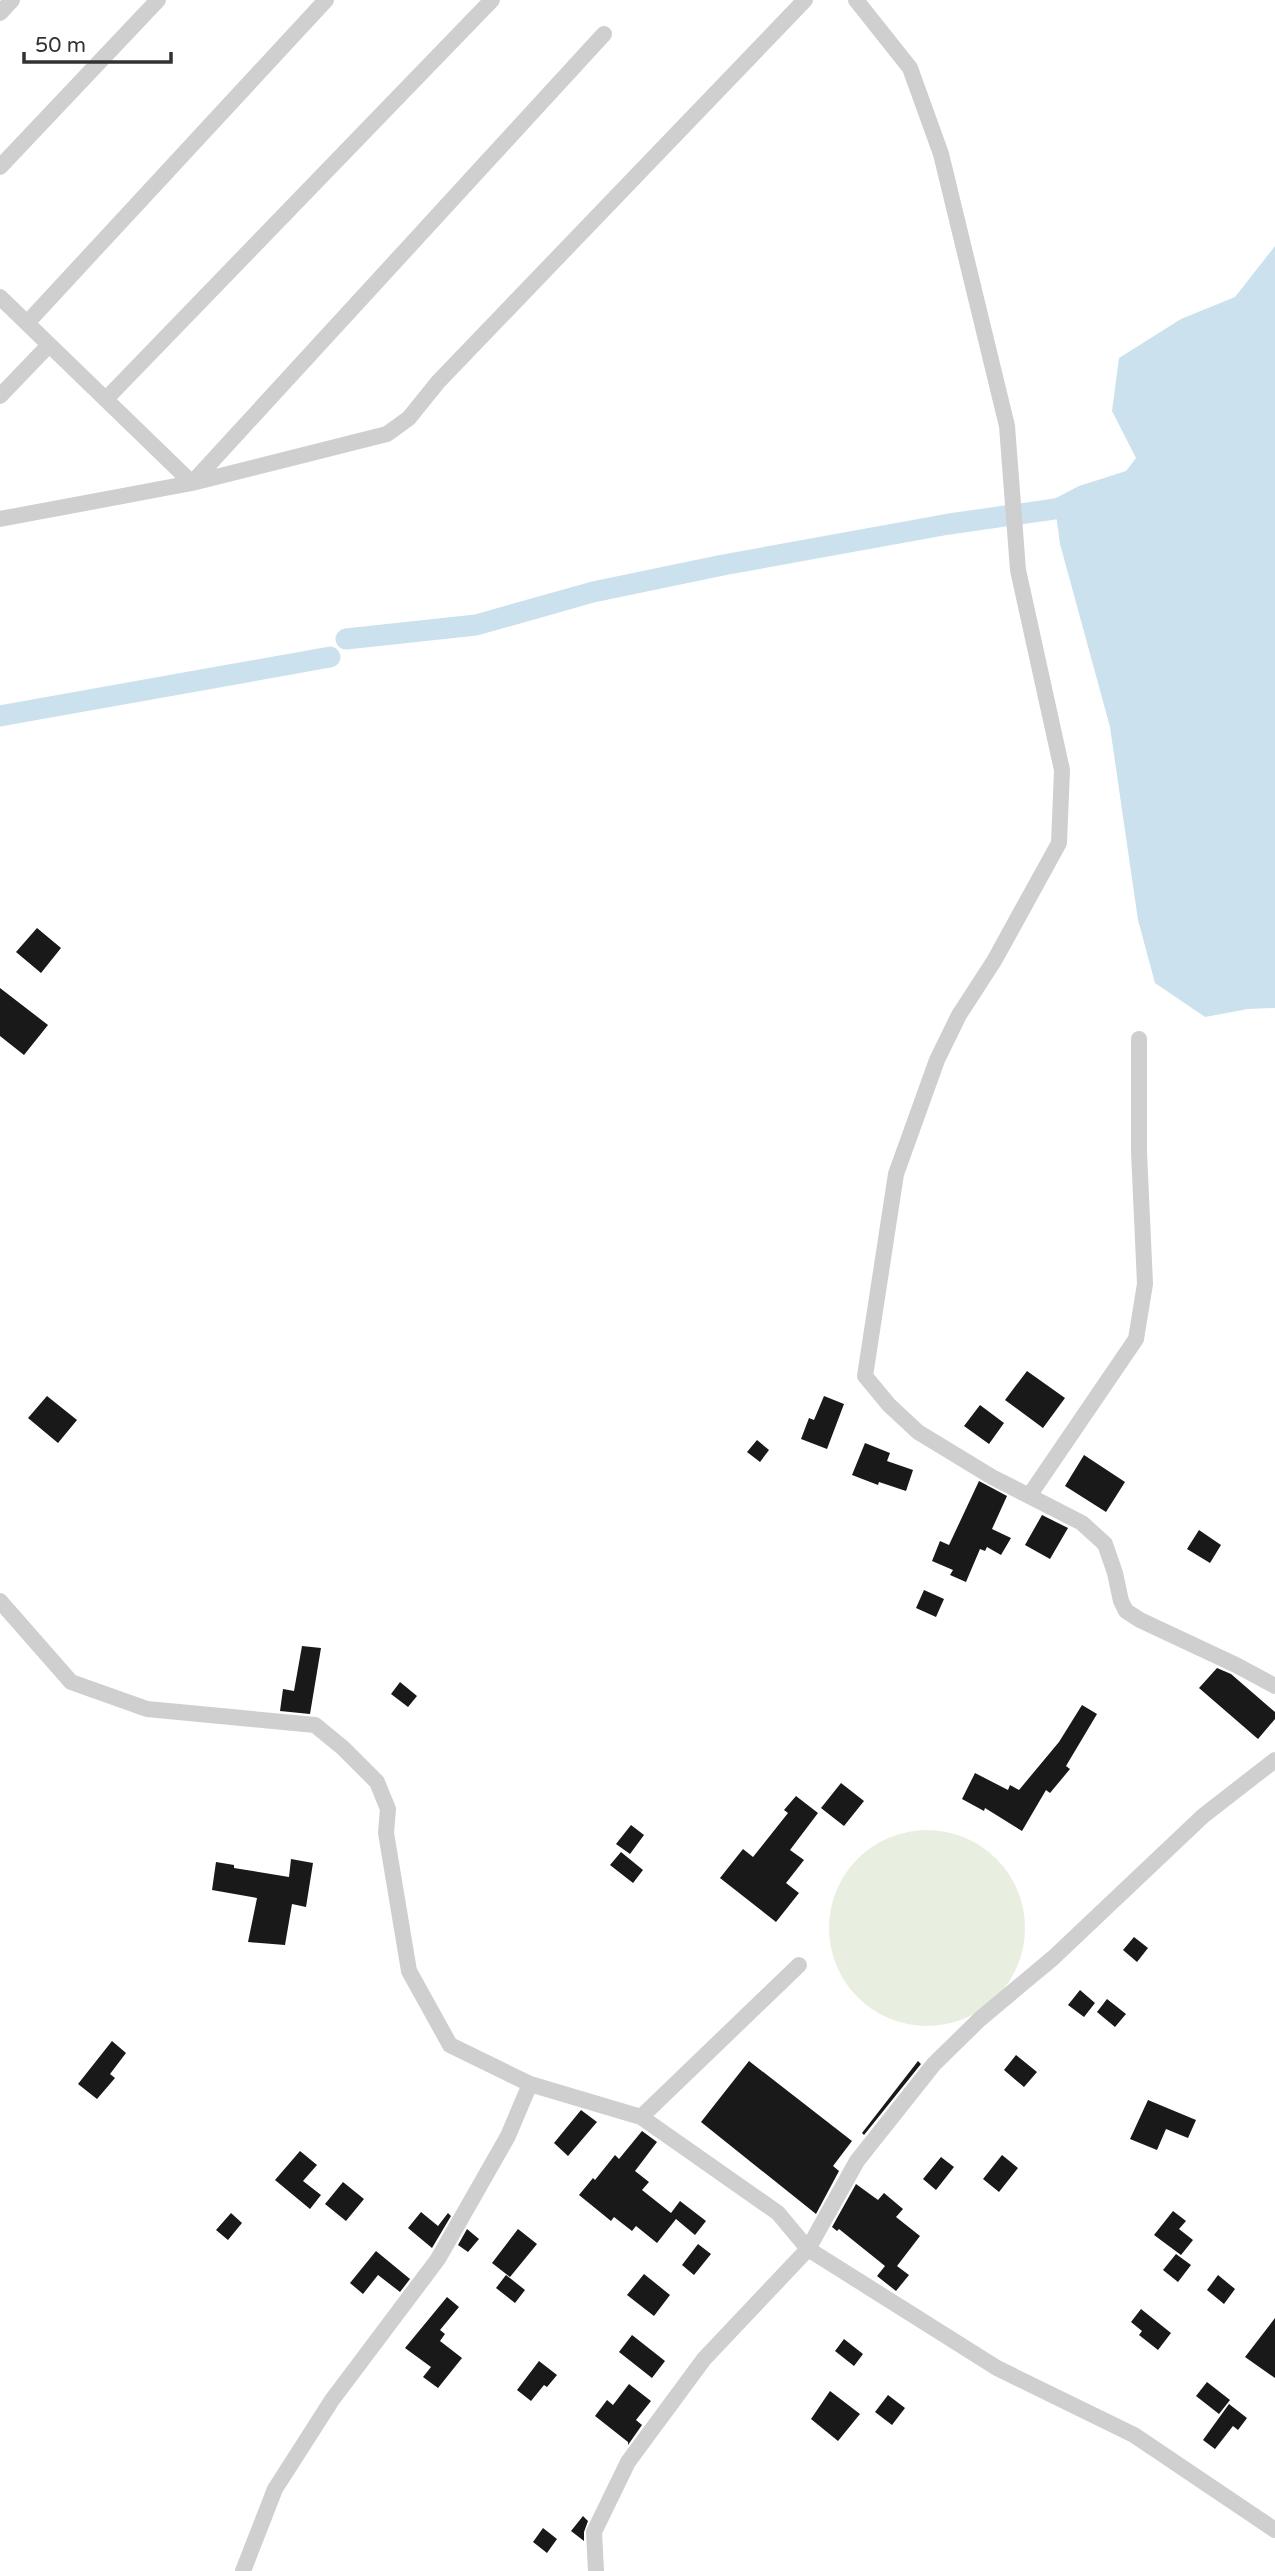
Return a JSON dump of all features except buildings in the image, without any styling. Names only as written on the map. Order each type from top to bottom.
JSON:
[{"type":"street","points":[[0,13],[12,0]]},
{"type":"street","points":[[0,167],[158,0]]},
{"type":"street","points":[[27,323],[326,0]]},
{"type":"street","points":[[106,400],[492,0]]},
{"type":"street","points":[[0,519],[192,483],[387,434],[409,418],[438,382],[805,0]]},
{"type":"street","points":[[856,0],[910,68],[941,154],[1007,426],[1018,570],[1062,770],[1059,843],[994,961],[958,1014],[937,1060],[896,1174],[865,1376],[889,1405],[918,1432],[992,1477],[1082,1524],[1105,1544],[1126,1611],[1275,1686]]},
{"type":"street","points":[[192,483],[604,34]]},
{"type":"street","points":[[0,297],[192,483]]},
{"type":"street","points":[[0,396],[49,345]]},
{"type":"street","points":[[1029,1496],[1136,1339],[1145,1284],[1139,1153],[1139,1039]]},
{"type":"street","points":[[0,1601],[71,1682],[147,1709],[315,1725],[343,1748],[377,1782],[388,1809],[386,1833],[401,1936],[409,1971],[450,2045],[530,2084],[641,2117],[778,2213],[808,2249],[997,2368],[1134,2435],[1275,2530]]},
{"type":"street","points":[[596,2571],[594,2532],[628,2462],[704,2359],[808,2249],[857,2161],[934,2064],[981,2019],[1053,1958],[1203,1816],[1275,1760]]},
{"type":"street","points":[[641,2117],[799,1965]]},
{"type":"street","points":[[243,2571],[275,2489],[332,2400],[438,2259],[508,2136],[530,2084]]},
{"type":"shaded area","points":[[927,1830],[964,1837],[996,1859],[1018,1891],[1025,1928],[1018,1965],[996,1997],[964,2019],[927,2026],[890,2019],[858,1997],[836,1965],[829,1928],[836,1891],[858,1859],[890,1837]]},
{"type":"water","points":[[1275,246],[1275,1008],[1248,1009],[1205,1017],[1155,983],[1138,920],[1110,727],[1060,544],[1054,499],[1079,486],[1126,471],[1136,458],[1112,411],[1119,358],[1181,319],[1235,297]]},
{"type":"waterway","points":[[346,639],[476,625],[593,592],[723,565],[949,524],[1083,505]]},
{"type":"waterway","points":[[0,716],[330,657]]}]
